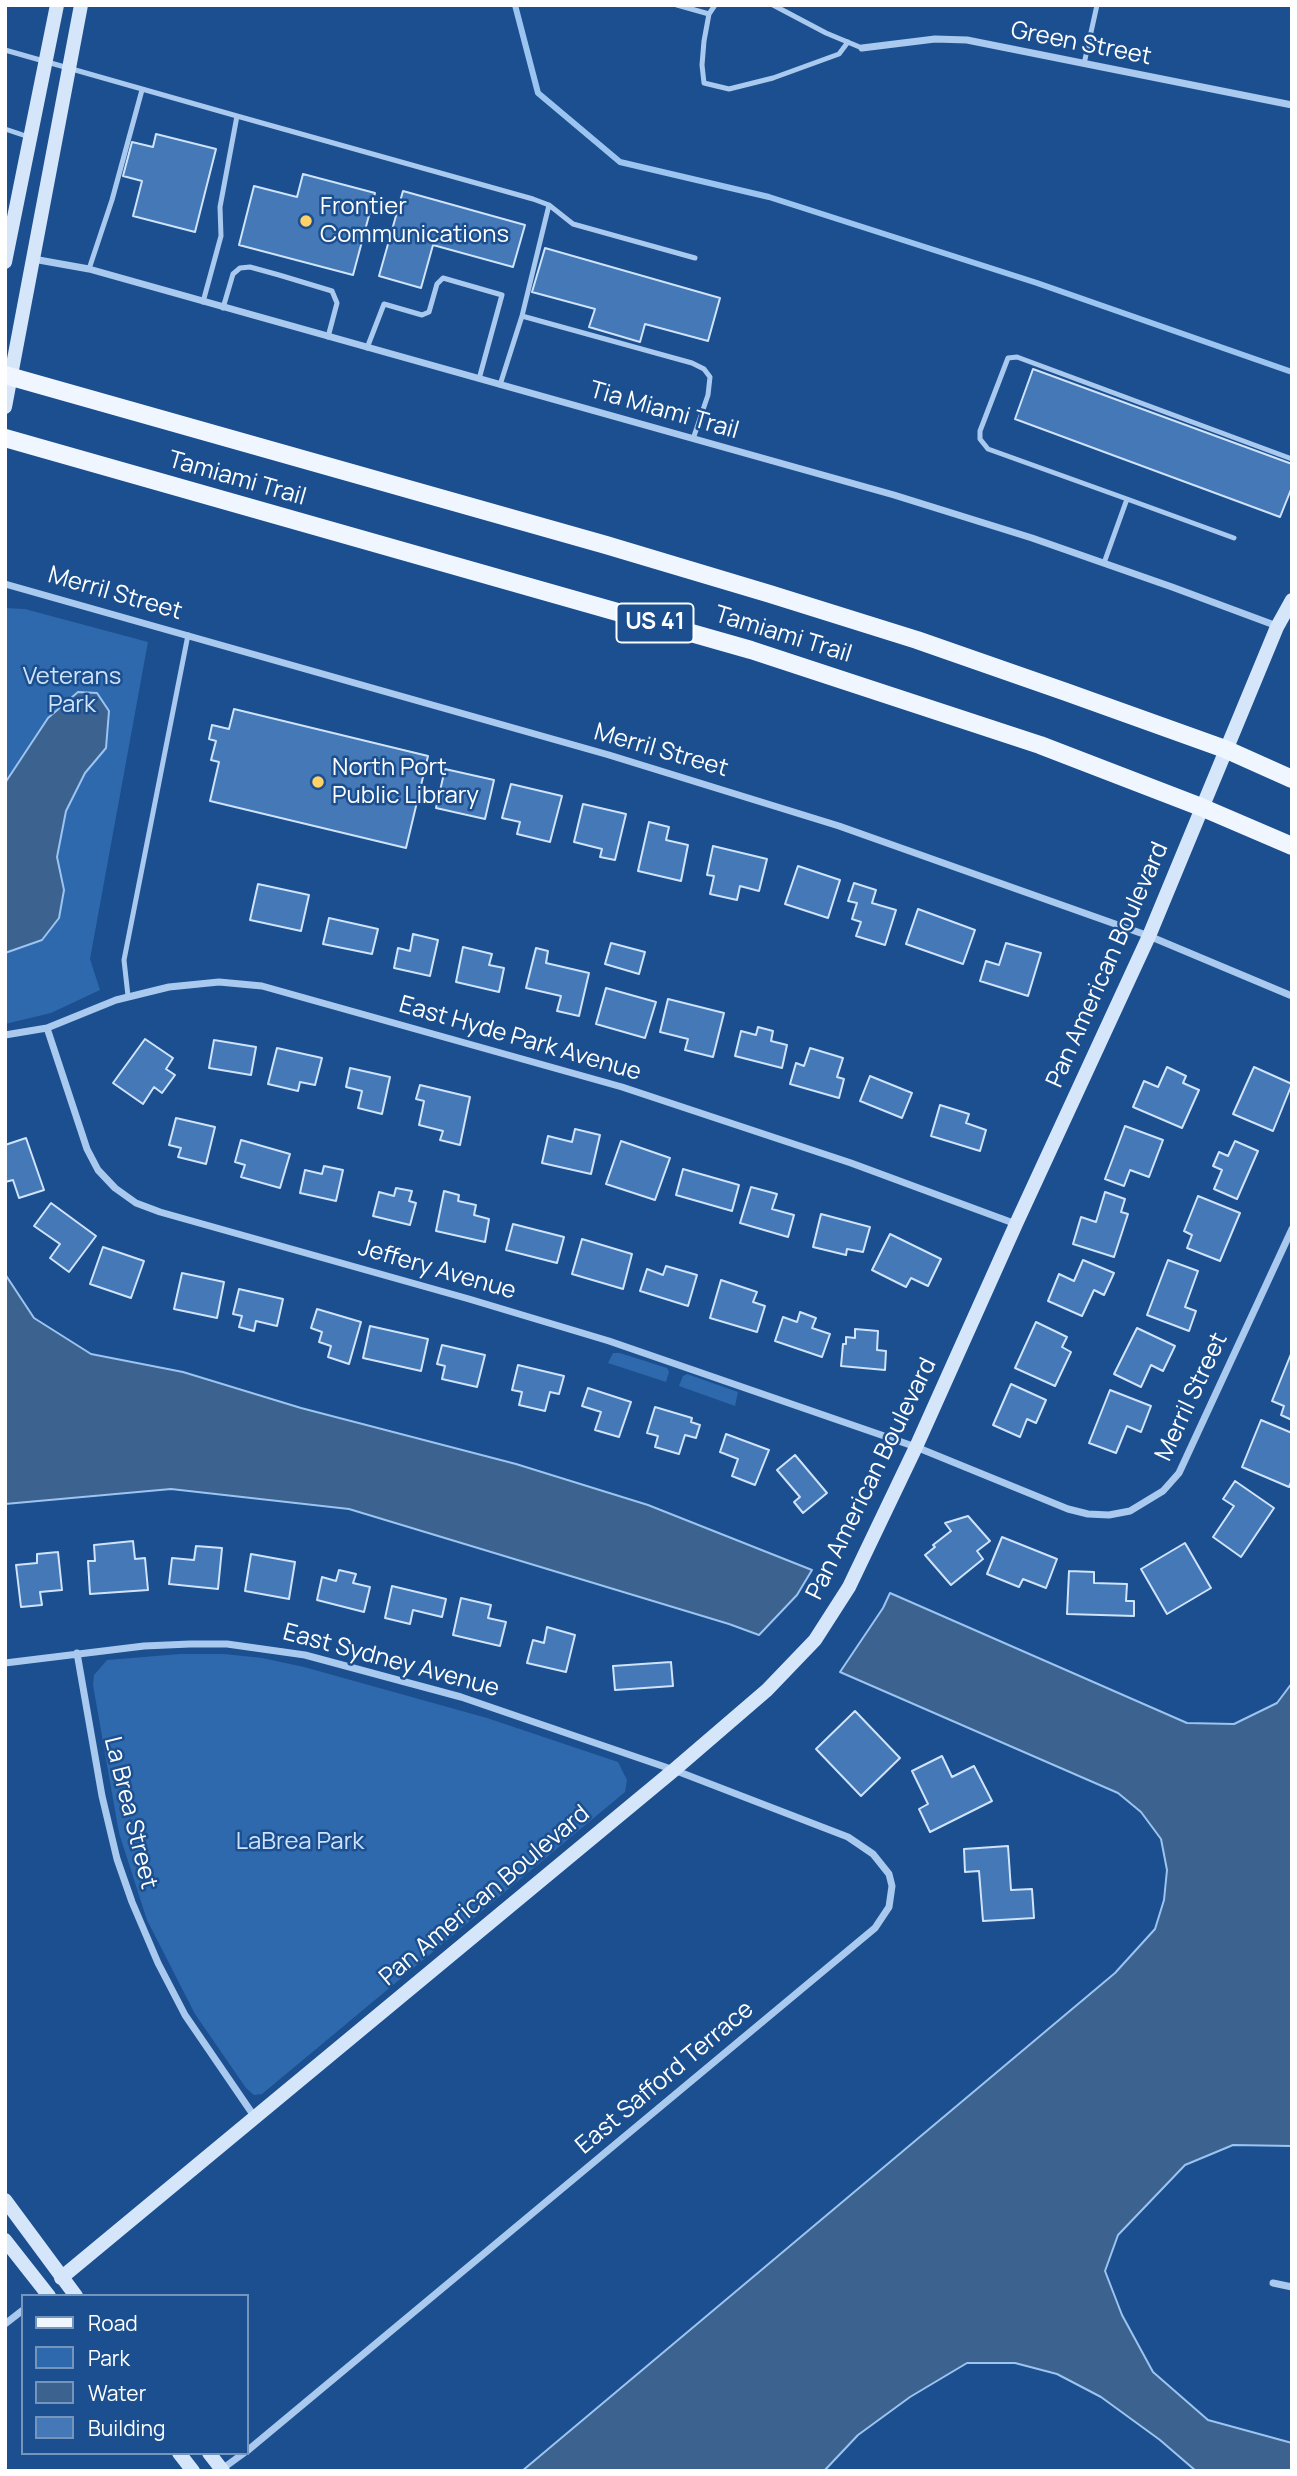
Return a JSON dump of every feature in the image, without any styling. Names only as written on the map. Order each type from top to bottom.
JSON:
[{"type":"main road","name":"Tamiami Trail","points":[[8,376],[606,545],[917,640],[1225,749],[1292,779]]},
{"type":"main road","name":"Tamiami Trail","points":[[5,438],[751,650],[1040,745],[1201,807],[1292,846]]},
{"type":"street","points":[[5,262],[57,5]]},
{"type":"street","points":[[5,407],[8,376],[81,5]]},
{"type":"street","name":"Green Street","points":[[862,48],[935,39],[967,40],[1292,105]]},
{"type":"street","name":"Tia Miami Trail","points":[[33,259],[89,270],[894,495],[1104,563],[1278,626]]},
{"type":"street","name":"Merril Street","points":[[5,584],[730,791],[852,830],[1149,936],[1292,996]]},
{"type":"street","name":"Pan American Boulevard","points":[[45,2294],[254,2116],[674,1770],[767,1690],[815,1640],[849,1587],[916,1447],[1149,936],[1225,749],[1278,626],[1292,600]]},
{"type":"street","name":"East Hyde Park Avenue","points":[[5,1035],[47,1028],[128,996],[169,986],[219,982],[262,986],[622,1087],[851,1163],[1016,1224]]},
{"type":"street","name":"Jeffery Avenue","points":[[47,1028],[87,1149],[98,1170],[136,1203],[609,1341],[916,1447]]},
{"type":"street","name":"Merril Street","points":[[916,1447],[1068,1509],[1088,1514],[1109,1515],[1130,1511],[1146,1503],[1163,1491],[1179,1473],[1292,1229]]},
{"type":"street","name":"East Sydney Avenue","points":[[5,1663],[144,1646],[228,1644],[305,1655],[461,1697],[674,1770]]},
{"type":"street","name":"La Brea Street","points":[[77,1653],[109,1828],[135,1912],[185,2015],[254,2116]]},
{"type":"street","name":"East Safford Terrace","points":[[248,2450],[884,1918],[891,1900],[891,1880],[885,1867],[866,1847],[674,1770]]},
{"type":"street","points":[[5,2200],[74,2294]]},
{"type":"street","points":[[5,2240],[45,2294]]},
{"type":"street","points":[[1273,2283],[1292,2287]]},
{"type":"street","points":[[5,2324],[21,2312]]},
{"type":"street","points":[[181,2455],[193,2471]]},
{"type":"street","points":[[211,2455],[222,2470]]},
{"type":"street","name":"East Safford Terrace","points":[[222,2470],[241,2455]]},
{"type":"lane","points":[[677,5],[709,14]]},
{"type":"lane","points":[[715,5],[709,14],[702,65],[704,83],[729,89],[773,78],[839,54],[848,42]]},
{"type":"lane","points":[[773,5],[862,48]]},
{"type":"lane","points":[[1084,64],[1097,5]]},
{"type":"lane","points":[[5,50],[549,205],[573,224],[695,258]]},
{"type":"lane","points":[[89,270],[112,200],[142,90]]},
{"type":"lane","points":[[203,302],[221,236],[220,207],[237,116]]},
{"type":"lane","points":[[5,129],[30,138]]},
{"type":"lane","points":[[500,385],[522,316],[549,205]]},
{"type":"lane","points":[[223,308],[233,274],[240,268],[250,267],[279,275],[332,291],[337,303],[328,337]]},
{"type":"lane","points":[[367,348],[384,304],[422,315],[429,312],[437,284],[443,278],[502,295],[479,379]]},
{"type":"lane","points":[[522,316],[692,363],[704,369],[710,377],[708,395],[693,439]]},
{"type":"lane","points":[[1234,538],[988,449],[980,439],[980,431],[1008,358],[1017,356],[1292,459]]},
{"type":"lane","points":[[1104,563],[1127,499]]},
{"type":"lane","points":[[128,996],[124,961],[188,635]]},
{"type":"green space","name":"Veterans Park","points":[[5,608],[25,609],[148,642],[90,959],[100,990],[51,1013],[5,1024]]},
{"type":"green space","points":[[613,1353],[667,1368],[669,1372],[666,1382],[608,1363]]},
{"type":"green space","points":[[687,1374],[738,1392],[735,1406],[679,1386],[683,1376]]},
{"type":"green space","name":"LaBrea Park","points":[[180,1654],[224,1654],[262,1658],[304,1667],[487,1718],[618,1762],[627,1780],[625,1792],[262,2094],[254,2095],[246,2088],[195,2014],[147,1920],[119,1833],[93,1685],[94,1675],[107,1660]]},
{"type":"water","points":[[78,692],[97,693],[109,711],[106,748],[85,773],[66,811],[57,857],[64,890],[59,918],[42,940],[5,953],[5,783],[48,718]]},
{"type":"water","points":[[5,1274],[34,1318],[91,1354],[183,1372],[301,1408],[516,1464],[648,1505],[812,1570],[797,1595],[759,1635],[349,1509],[171,1489],[5,1504]]},
{"type":"water","points":[[890,1593],[1187,1723],[1234,1724],[1277,1703],[1292,1683],[1292,2146],[1233,2145],[1185,2165],[1118,2235],[1105,2271],[1122,2315],[1153,2372],[1208,2420],[1292,2443],[1292,2471],[1196,2471],[1160,2440],[1101,2397],[1057,2374],[1015,2363],[967,2363],[910,2397],[858,2435],[824,2471],[522,2471],[1115,1973],[1155,1929],[1164,1900],[1167,1870],[1161,1839],[1141,1812],[1118,1793],[840,1672],[883,1608]]},
{"type":"building","points":[[156,134],[216,149],[195,232],[133,216],[142,181],[123,176],[132,142],[153,147]]},
{"type":"building","name":"Frontier Communications","points":[[303,174],[375,193],[353,275],[239,245],[254,186],[297,197]]},
{"type":"building","points":[[403,191],[525,225],[513,267],[433,245],[421,288],[379,276]]},
{"type":"building","points":[[545,248],[720,298],[708,341],[645,324],[640,342],[589,327],[595,309],[532,292]]},
{"type":"building","points":[[1033,369],[1292,464],[1292,487],[1280,517],[1015,419]]},
{"type":"building","name":"North Port Public Library","points":[[234,709],[428,756],[406,848],[210,801],[219,762],[211,760],[216,741],[209,739],[212,725],[229,729]]},
{"type":"building","points":[[445,769],[494,780],[485,819],[436,808]]},
{"type":"building","points":[[511,784],[562,796],[550,842],[517,834],[520,822],[502,818]]},
{"type":"building","points":[[583,804],[626,814],[615,860],[600,857],[602,849],[574,842]]},
{"type":"building","points":[[649,822],[669,827],[666,840],[688,845],[681,881],[638,871]]},
{"type":"building","points":[[713,846],[767,859],[759,891],[740,886],[737,900],[710,894],[714,876],[707,875]]},
{"type":"building","points":[[798,866],[840,880],[828,918],[785,904]]},
{"type":"building","points":[[854,883],[876,890],[872,903],[896,910],[885,945],[856,936],[861,922],[852,919],[857,903],[848,901]]},
{"type":"building","points":[[258,884],[309,895],[301,931],[250,920]]},
{"type":"building","points":[[918,909],[975,930],[963,964],[906,944]]},
{"type":"building","points":[[329,918],[378,929],[372,954],[323,944]]},
{"type":"building","points":[[413,934],[438,940],[430,976],[394,968],[398,948],[410,951]]},
{"type":"building","points":[[611,943],[645,952],[639,974],[605,964]]},
{"type":"building","points":[[1006,943],[1041,953],[1028,996],[980,981],[986,961],[999,965]]},
{"type":"building","points":[[463,947],[492,954],[489,965],[504,968],[499,992],[456,982]]},
{"type":"building","points":[[536,948],[548,951],[546,963],[589,973],[579,1016],[557,1011],[561,996],[526,988]]},
{"type":"building","points":[[606,988],[656,1002],[645,1038],[596,1024]]},
{"type":"building","points":[[668,999],[724,1013],[713,1057],[685,1050],[688,1039],[660,1032]]},
{"type":"building","points":[[758,1027],[773,1031],[771,1041],[787,1045],[782,1068],[735,1056],[741,1031],[756,1035]]},
{"type":"building","points":[[145,1039],[173,1058],[166,1069],[175,1075],[162,1093],[154,1087],[143,1104],[113,1083]]},
{"type":"building","points":[[214,1040],[256,1047],[251,1075],[209,1068]]},
{"type":"building","points":[[277,1048],[322,1058],[315,1085],[300,1082],[298,1091],[268,1084]]},
{"type":"building","points":[[810,1048],[843,1058],[837,1077],[844,1079],[839,1098],[790,1084],[796,1063],[804,1066]]},
{"type":"building","points":[[1167,1067],[1186,1076],[1183,1083],[1199,1090],[1182,1128],[1133,1107],[1144,1081],[1158,1087]]},
{"type":"building","points":[[1254,1067],[1292,1084],[1273,1131],[1233,1114]]},
{"type":"building","points":[[350,1068],[390,1077],[382,1114],[358,1108],[362,1091],[346,1087]]},
{"type":"building","points":[[870,1076],[912,1093],[902,1118],[860,1101]]},
{"type":"building","points":[[420,1085],[470,1097],[460,1145],[440,1140],[443,1131],[419,1125],[424,1101],[416,1099]]},
{"type":"building","points":[[940,1105],[969,1114],[966,1123],[986,1130],[980,1151],[931,1136]]},
{"type":"building","points":[[176,1118],[215,1127],[206,1164],[178,1157],[181,1148],[169,1145]]},
{"type":"building","points":[[1125,1126],[1163,1140],[1149,1177],[1130,1170],[1124,1186],[1105,1179]]},
{"type":"building","points":[[575,1129],[600,1135],[591,1174],[542,1163],[548,1136],[572,1142]]},
{"type":"building","points":[[26,1138],[44,1190],[19,1198],[13,1180],[5,1182],[5,1145]]},
{"type":"building","points":[[241,1140],[290,1154],[280,1188],[241,1177],[245,1165],[235,1162]]},
{"type":"building","points":[[621,1141],[670,1158],[655,1200],[606,1184]]},
{"type":"building","points":[[1235,1141],[1258,1151],[1237,1199],[1214,1189],[1222,1170],[1213,1166],[1219,1152],[1228,1156]]},
{"type":"building","points":[[324,1166],[343,1170],[336,1201],[300,1193],[305,1170],[322,1174]]},
{"type":"building","points":[[683,1169],[739,1185],[732,1211],[676,1195]]},
{"type":"building","points":[[751,1187],[777,1194],[772,1209],[794,1215],[788,1237],[740,1223]]},
{"type":"building","points":[[396,1188],[412,1191],[409,1201],[416,1203],[410,1225],[373,1216],[379,1192],[394,1196]]},
{"type":"building","points":[[444,1191],[459,1195],[458,1201],[476,1205],[474,1215],[489,1219],[485,1242],[436,1231]]},
{"type":"building","points":[[1105,1192],[1125,1199],[1121,1212],[1128,1214],[1114,1257],[1073,1244],[1081,1217],[1096,1222]]},
{"type":"building","points":[[1198,1196],[1240,1213],[1220,1261],[1187,1248],[1192,1235],[1184,1231]]},
{"type":"building","points":[[51,1203],[96,1236],[69,1272],[50,1258],[60,1244],[34,1226]]},
{"type":"building","points":[[821,1214],[870,1227],[863,1252],[847,1249],[846,1255],[813,1247]]},
{"type":"building","points":[[513,1224],[564,1237],[557,1263],[506,1250]]},
{"type":"building","points":[[890,1234],[941,1259],[928,1286],[911,1278],[906,1287],[872,1270]]},
{"type":"building","points":[[582,1239],[632,1254],[623,1289],[572,1274]]},
{"type":"building","points":[[103,1247],[144,1261],[131,1298],[90,1284]]},
{"type":"building","points":[[1083,1260],[1114,1273],[1104,1295],[1094,1290],[1082,1316],[1048,1301],[1059,1274],[1074,1281]]},
{"type":"building","points":[[1168,1260],[1198,1271],[1185,1307],[1196,1311],[1189,1331],[1147,1315]]},
{"type":"building","points":[[666,1266],[697,1275],[688,1306],[640,1291],[647,1269],[663,1275]]},
{"type":"building","points":[[182,1273],[224,1282],[217,1318],[174,1309]]},
{"type":"building","points":[[721,1280],[757,1292],[753,1302],[765,1306],[757,1332],[710,1318]]},
{"type":"building","points":[[239,1289],[283,1299],[277,1326],[256,1321],[254,1331],[239,1327],[242,1316],[233,1314]]},
{"type":"building","points":[[317,1309],[361,1322],[349,1364],[328,1357],[331,1346],[319,1342],[322,1332],[311,1328]]},
{"type":"building","points":[[800,1312],[816,1318],[812,1328],[830,1334],[822,1357],[775,1341],[783,1317],[797,1322]]},
{"type":"building","points":[[1036,1322],[1067,1337],[1062,1347],[1071,1352],[1055,1386],[1015,1368]]},
{"type":"building","points":[[370,1326],[428,1339],[421,1371],[363,1358]]},
{"type":"building","points":[[1137,1328],[1175,1346],[1163,1371],[1151,1365],[1141,1387],[1114,1374]]},
{"type":"building","points":[[855,1329],[878,1331],[877,1350],[886,1351],[885,1370],[841,1366],[843,1344],[846,1344],[846,1337],[855,1338]]},
{"type":"building","points":[[442,1345],[485,1355],[477,1387],[442,1379],[445,1366],[437,1364]]},
{"type":"building","points":[[1291,1354],[1292,1420],[1281,1415],[1284,1406],[1272,1401]]},
{"type":"building","points":[[518,1365],[564,1376],[559,1394],[550,1392],[545,1411],[519,1405],[522,1392],[512,1390]]},
{"type":"building","points":[[1011,1384],[1046,1400],[1036,1423],[1027,1419],[1020,1437],[993,1425]]},
{"type":"building","points":[[588,1388],[631,1402],[619,1437],[595,1430],[601,1412],[582,1406]]},
{"type":"building","points":[[1110,1390],[1151,1406],[1141,1432],[1127,1426],[1116,1453],[1089,1443]]},
{"type":"building","points":[[655,1407],[692,1418],[691,1422],[700,1425],[696,1438],[685,1435],[679,1454],[655,1447],[658,1436],[647,1433]]},
{"type":"building","points":[[1261,1420],[1292,1433],[1292,1480],[1289,1487],[1242,1467]]},
{"type":"building","points":[[726,1434],[769,1450],[755,1485],[732,1476],[738,1459],[720,1452]]},
{"type":"building","points":[[795,1455],[827,1493],[803,1513],[794,1502],[800,1497],[777,1470]]},
{"type":"building","points":[[1235,1481],[1274,1508],[1241,1557],[1213,1537],[1234,1506],[1223,1499]]},
{"type":"building","points":[[968,1516],[990,1541],[977,1551],[983,1559],[951,1585],[925,1555],[951,1531],[945,1523]]},
{"type":"building","points":[[1002,1537],[1057,1559],[1046,1588],[1023,1579],[1019,1587],[987,1574]]},
{"type":"building","points":[[133,1541],[135,1559],[145,1558],[148,1590],[90,1594],[88,1561],[95,1561],[94,1545]]},
{"type":"building","points":[[1185,1543],[1211,1588],[1167,1614],[1141,1569]]},
{"type":"building","points":[[196,1546],[222,1548],[218,1589],[169,1584],[172,1558],[194,1560]]},
{"type":"building","points":[[58,1552],[62,1590],[40,1592],[42,1605],[21,1607],[16,1565],[37,1563],[37,1554]]},
{"type":"building","points":[[251,1554],[295,1562],[289,1599],[245,1591]]},
{"type":"building","points":[[339,1570],[356,1574],[353,1583],[370,1587],[364,1612],[317,1600],[322,1577],[336,1581]]},
{"type":"building","points":[[1069,1571],[1094,1572],[1094,1583],[1127,1584],[1126,1601],[1134,1601],[1134,1616],[1067,1614]]},
{"type":"building","points":[[392,1586],[446,1599],[442,1617],[413,1610],[410,1624],[385,1618]]},
{"type":"building","points":[[461,1598],[491,1605],[488,1618],[506,1622],[500,1646],[453,1635]]},
{"type":"building","points":[[547,1627],[575,1635],[566,1672],[527,1663],[533,1640],[544,1643]]},
{"type":"building","points":[[671,1662],[673,1686],[615,1690],[613,1666]]},
{"type":"building","points":[[855,1711],[900,1758],[861,1796],[816,1749]]},
{"type":"building","points":[[942,1756],[952,1777],[974,1766],[992,1801],[930,1832],[919,1809],[928,1804],[912,1771]]},
{"type":"building","points":[[1008,1846],[1011,1890],[1032,1889],[1034,1918],[983,1921],[979,1871],[965,1872],[964,1849]]},
{"type":"waterway","points":[[515,5],[538,93],[620,162],[769,197],[1037,283],[1292,372]]},
{"type":"place","name":"Frontier Communications","points":[[306,221]]},
{"type":"place","name":"North Port Public Library","points":[[318,782]]}]
